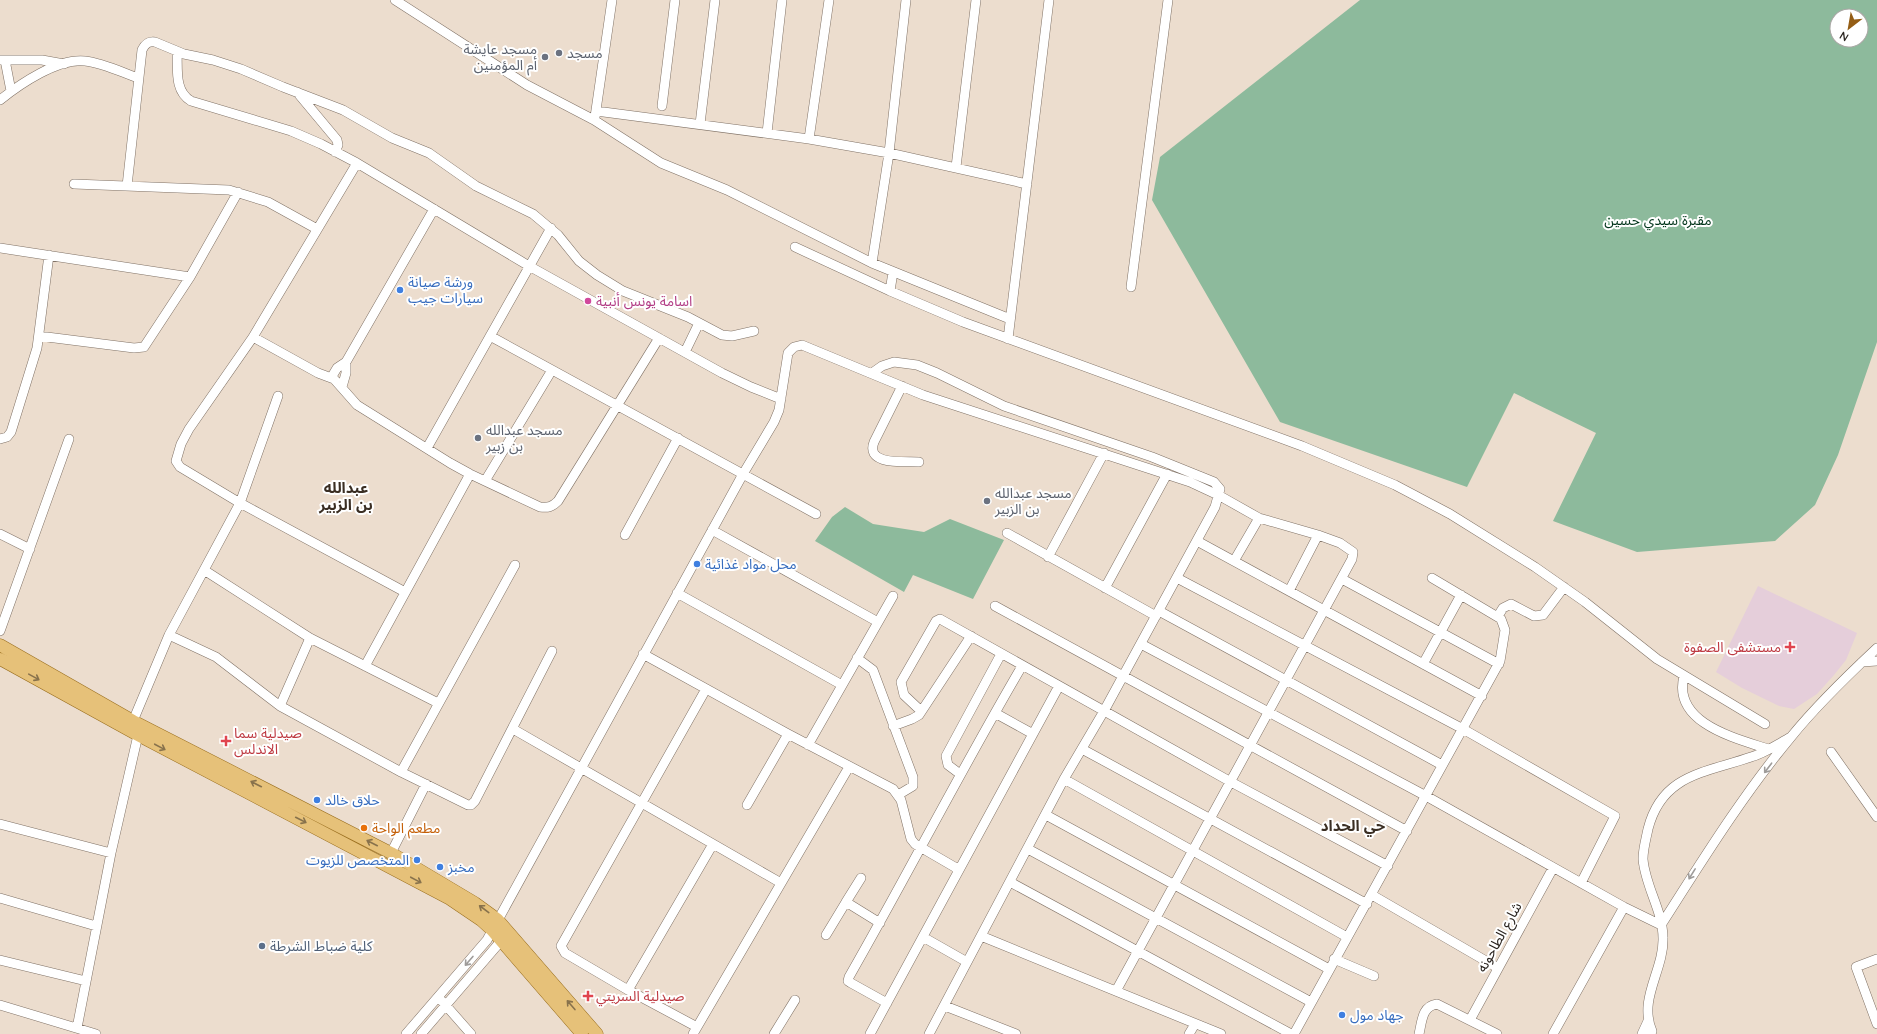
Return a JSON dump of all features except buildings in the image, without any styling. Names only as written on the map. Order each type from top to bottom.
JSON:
[{"type":"main road","points":[[0,645],[133,721],[391,853],[475,902],[597,1034]]},
{"type":"main road","points":[[0,659],[138,735],[444,895],[471,913],[494,924],[502,941],[582,1034]]},
{"type":"street","points":[[395,0],[527,85],[595,116],[661,163],[727,190],[892,272],[1010,319]]},
{"type":"street","points":[[595,116],[612,0]]},
{"type":"street","points":[[662,106],[675,0]]},
{"type":"street","points":[[700,124],[715,0]]},
{"type":"street","points":[[768,132],[782,0]]},
{"type":"street","points":[[809,139],[829,0]]},
{"type":"street","points":[[872,263],[888,153],[906,0]]},
{"type":"street","points":[[956,167],[976,0]]},
{"type":"street","points":[[1008,339],[1049,0]]},
{"type":"street","points":[[1131,287],[1168,0]]},
{"type":"street","points":[[127,186],[138,78],[144,45],[150,42],[155,42],[177,52],[227,64],[343,110],[392,138],[429,153],[476,186],[533,214],[551,228],[579,261],[610,283],[636,298],[699,323],[718,334],[727,336],[754,331]]},
{"type":"street","points":[[177,52],[179,85],[188,98],[290,131],[357,163],[529,266],[737,381],[781,399]]},
{"type":"street","points":[[11,91],[2,60],[42,60],[64,64]]},
{"type":"street","points":[[0,100],[11,91],[42,73],[64,64],[84,61],[138,78]]},
{"type":"street","points":[[297,92],[337,140],[338,145],[335,152]]},
{"type":"street","points":[[595,116],[700,124],[768,132],[888,153],[1027,184]]},
{"type":"street","points":[[357,163],[253,337],[196,416],[181,444],[176,457],[177,464],[180,468],[240,503],[405,592]]},
{"type":"street","points":[[74,184],[221,189],[238,192],[268,202],[317,229]]},
{"type":"street","points":[[39,336],[134,348],[144,347],[190,277],[238,192]]},
{"type":"street","points":[[342,387],[345,378],[346,362],[434,209]]},
{"type":"street","points":[[427,448],[551,228]]},
{"type":"street","points":[[795,247],[890,292],[1008,339],[1302,446],[1366,472],[1450,514],[1506,548],[1564,587],[1641,648],[1684,676],[1765,724]]},
{"type":"street","points":[[0,248],[190,277]]},
{"type":"street","points":[[0,438],[7,437],[12,432],[33,362],[39,336],[49,255]]},
{"type":"street","points":[[890,292],[892,272]]},
{"type":"street","points":[[685,352],[699,323]]},
{"type":"street","points":[[490,336],[816,514]]},
{"type":"street","points":[[253,337],[318,373],[331,378],[342,387],[357,405],[470,474],[540,507],[548,508],[554,506],[659,338]]},
{"type":"street","points":[[406,1034],[482,946],[582,769],[643,654],[743,474],[774,422],[781,399],[786,357],[791,350],[798,346],[807,346],[938,400],[1190,482],[1220,496],[1259,518],[1318,535],[1340,544],[1353,552],[1353,557],[1342,579],[1116,992]]},
{"type":"street","points":[[331,378],[337,368],[346,362]]},
{"type":"street","points":[[872,373],[882,366],[894,362],[906,363],[927,369],[1004,406],[1152,457],[1214,482],[1219,486],[1220,496],[1141,644],[1064,779],[929,1034]]},
{"type":"street","points":[[485,481],[552,370]]},
{"type":"street","points":[[902,386],[874,442],[873,449],[876,456],[882,460],[919,462]]},
{"type":"street","points":[[133,721],[169,635],[240,503],[278,396]]},
{"type":"street","points":[[625,535],[678,438]]},
{"type":"street","points":[[0,630],[69,439]]},
{"type":"street","points":[[1048,557],[1104,453]]},
{"type":"street","points":[[365,666],[470,474]]},
{"type":"street","points":[[1105,588],[1167,474]]},
{"type":"street","points":[[1234,561],[1259,518]]},
{"type":"street","points":[[712,530],[878,622]]},
{"type":"street","points":[[1007,533],[1105,588],[1286,680],[1442,765]]},
{"type":"street","points":[[0,534],[30,549]]},
{"type":"street","points":[[1289,591],[1318,535]]},
{"type":"street","points":[[1197,540],[1482,696]]},
{"type":"street","points":[[401,772],[515,565]]},
{"type":"street","points":[[204,570],[310,638],[438,703]]},
{"type":"street","points":[[1177,578],[1463,729],[1615,816],[1581,883]]},
{"type":"street","points":[[1294,1034],[1329,968],[1367,904],[1442,765],[1499,664],[1505,630],[1503,622],[1498,616],[1432,578]]},
{"type":"street","points":[[1342,579],[1499,664]]},
{"type":"street","points":[[1498,616],[1503,608],[1511,604],[1534,616],[1543,615],[1564,587]]},
{"type":"street","points":[[677,593],[842,685]]},
{"type":"street","points":[[1423,664],[1461,595]]},
{"type":"street","points":[[808,745],[893,596]]},
{"type":"street","points":[[995,606],[1407,831]]},
{"type":"street","points":[[921,711],[904,695],[902,682],[905,673],[936,621],[942,620],[1231,782],[1388,866]]},
{"type":"street","points":[[169,635],[216,657],[280,706],[401,772],[466,804],[471,805],[475,801],[552,651]]},
{"type":"street","points":[[894,726],[912,719],[921,711],[971,636]]},
{"type":"street","points":[[280,706],[310,638]]},
{"type":"street","points":[[1141,644],[1426,796],[1624,907],[1661,925]]},
{"type":"street","points":[[1661,925],[1708,849],[1791,737],[1877,648]]},
{"type":"street","points":[[643,654],[808,745],[887,786],[898,794],[911,839],[921,848],[958,869]]},
{"type":"street","points":[[960,774],[948,765],[946,756],[1002,654]]},
{"type":"street","points":[[858,658],[873,670],[914,781],[910,789],[898,794]]},
{"type":"street","points":[[1862,662],[1877,661]]},
{"type":"street","points":[[887,1003],[848,980],[960,774],[1022,666]]},
{"type":"street","points":[[1684,676],[1682,688],[1684,699],[1690,709],[1701,720],[1716,731],[1768,749]]},
{"type":"street","points":[[870,1034],[958,869],[1059,686]]},
{"type":"street","points":[[706,689],[561,946],[565,953],[695,1031],[849,767]]},
{"type":"street","points":[[995,713],[1033,734]]},
{"type":"street","points":[[512,729],[781,883]]},
{"type":"street","points":[[747,805],[788,734]]},
{"type":"street","points":[[77,1028],[111,853],[138,735]]},
{"type":"street","points":[[1652,1033],[1648,1021],[1648,999],[1663,950],[1663,934],[1643,858],[1649,826],[1658,804],[1670,789],[1686,778],[1752,757],[1791,737]]},
{"type":"street","points":[[1082,749],[1367,904]]},
{"type":"street","points":[[1831,752],[1877,817]]},
{"type":"street","points":[[1064,779],[1347,937]]},
{"type":"street","points":[[391,853],[426,784]]},
{"type":"street","points":[[1046,815],[1329,968]]},
{"type":"street","points":[[0,824],[111,853]]},
{"type":"street","points":[[628,990],[713,844]]},
{"type":"street","points":[[1028,849],[1311,1002]]},
{"type":"street","name":"شارع الطاحونه","points":[[1470,1020],[1553,868]]},
{"type":"street","points":[[826,935],[861,878]]},
{"type":"street","points":[[1010,882],[1291,1034]]},
{"type":"street","points":[[1372,895],[1498,968]]},
{"type":"street","points":[[0,898],[96,926]]},
{"type":"street","points":[[846,902],[880,923]]},
{"type":"street","points":[[1553,1034],[1624,907]]},
{"type":"street","points":[[981,936],[1221,1034]]},
{"type":"street","points":[[923,937],[967,962]]},
{"type":"street","points":[[420,1034],[502,941]]},
{"type":"street","points":[[1334,959],[1374,976]]},
{"type":"street","points":[[1877,959],[1856,967],[1877,1024]]},
{"type":"street","points":[[0,960],[86,980]]},
{"type":"street","points":[[438,997],[471,1034]]},
{"type":"street","points":[[774,1034],[795,1000]]},
{"type":"street","points":[[1419,1034],[1423,1015],[1426,1009],[1431,1005],[1437,1004],[1444,1006],[1497,1034]]},
{"type":"street","points":[[0,1005],[96,1034]]},
{"type":"street","points":[[945,1006],[1013,1034]]},
{"type":"street","points":[[1642,1034],[1648,1021]]},
{"type":"street","points":[[1189,1034],[1195,1024]]},
{"type":"shaded area","name":"مستشفى الصفوة","points":[[1758,586],[1857,633],[1846,660],[1834,675],[1817,694],[1794,709],[1779,706],[1742,688],[1716,672]]},
{"type":"green space","name":"مقبرة سيدي حسين","points":[[1360,0],[1877,0],[1877,342],[1838,455],[1815,505],[1775,541],[1637,552],[1553,521],[1596,433],[1514,393],[1467,487],[1280,422],[1152,200],[1160,157]]},
{"type":"green space","points":[[845,507],[873,524],[924,532],[950,519],[1004,540],[973,599],[913,575],[904,592],[815,541],[832,517]]},
{"type":"place","name":"مسجد","points":[[559,53]]},
{"type":"place","name":"مسجد عايشة أم المؤمنين","points":[[545,57]]},
{"type":"place","name":"ورشة صيانة سيارات جيب","points":[[400,290]]},
{"type":"place","name":"اسامة يونس أنبية","points":[[588,301]]},
{"type":"place","name":"مسجد عبدالله بن زبير","points":[[478,438]]},
{"type":"place","name":"مسجد عبدالله بن الزبير","points":[[987,501]]},
{"type":"place","name":"محل مواد غذائية","points":[[697,564]]},
{"type":"place","name":"مستشفى الصفوة","points":[[1790,647]]},
{"type":"place","name":"صيدلية سما الاندلس","points":[[226,741]]},
{"type":"place","name":"حلاق خالد","points":[[317,800]]},
{"type":"place","name":"مطعم الواحة","points":[[364,828]]},
{"type":"place","name":"المتخصص للزيوت","points":[[417,860]]},
{"type":"place","name":"مخبز","points":[[440,867]]},
{"type":"place","name":"كلية ضباط الشرطة","points":[[262,946]]},
{"type":"place","name":"صيدلية السريتي","points":[[588,996]]},
{"type":"place","name":"جهاد مول","points":[[1342,1015]]},
{"type":"district","name":"عبدالله بن الزبير","points":[[346,496]]},
{"type":"district","name":"حي الحداد","points":[[1353,826]]}]
